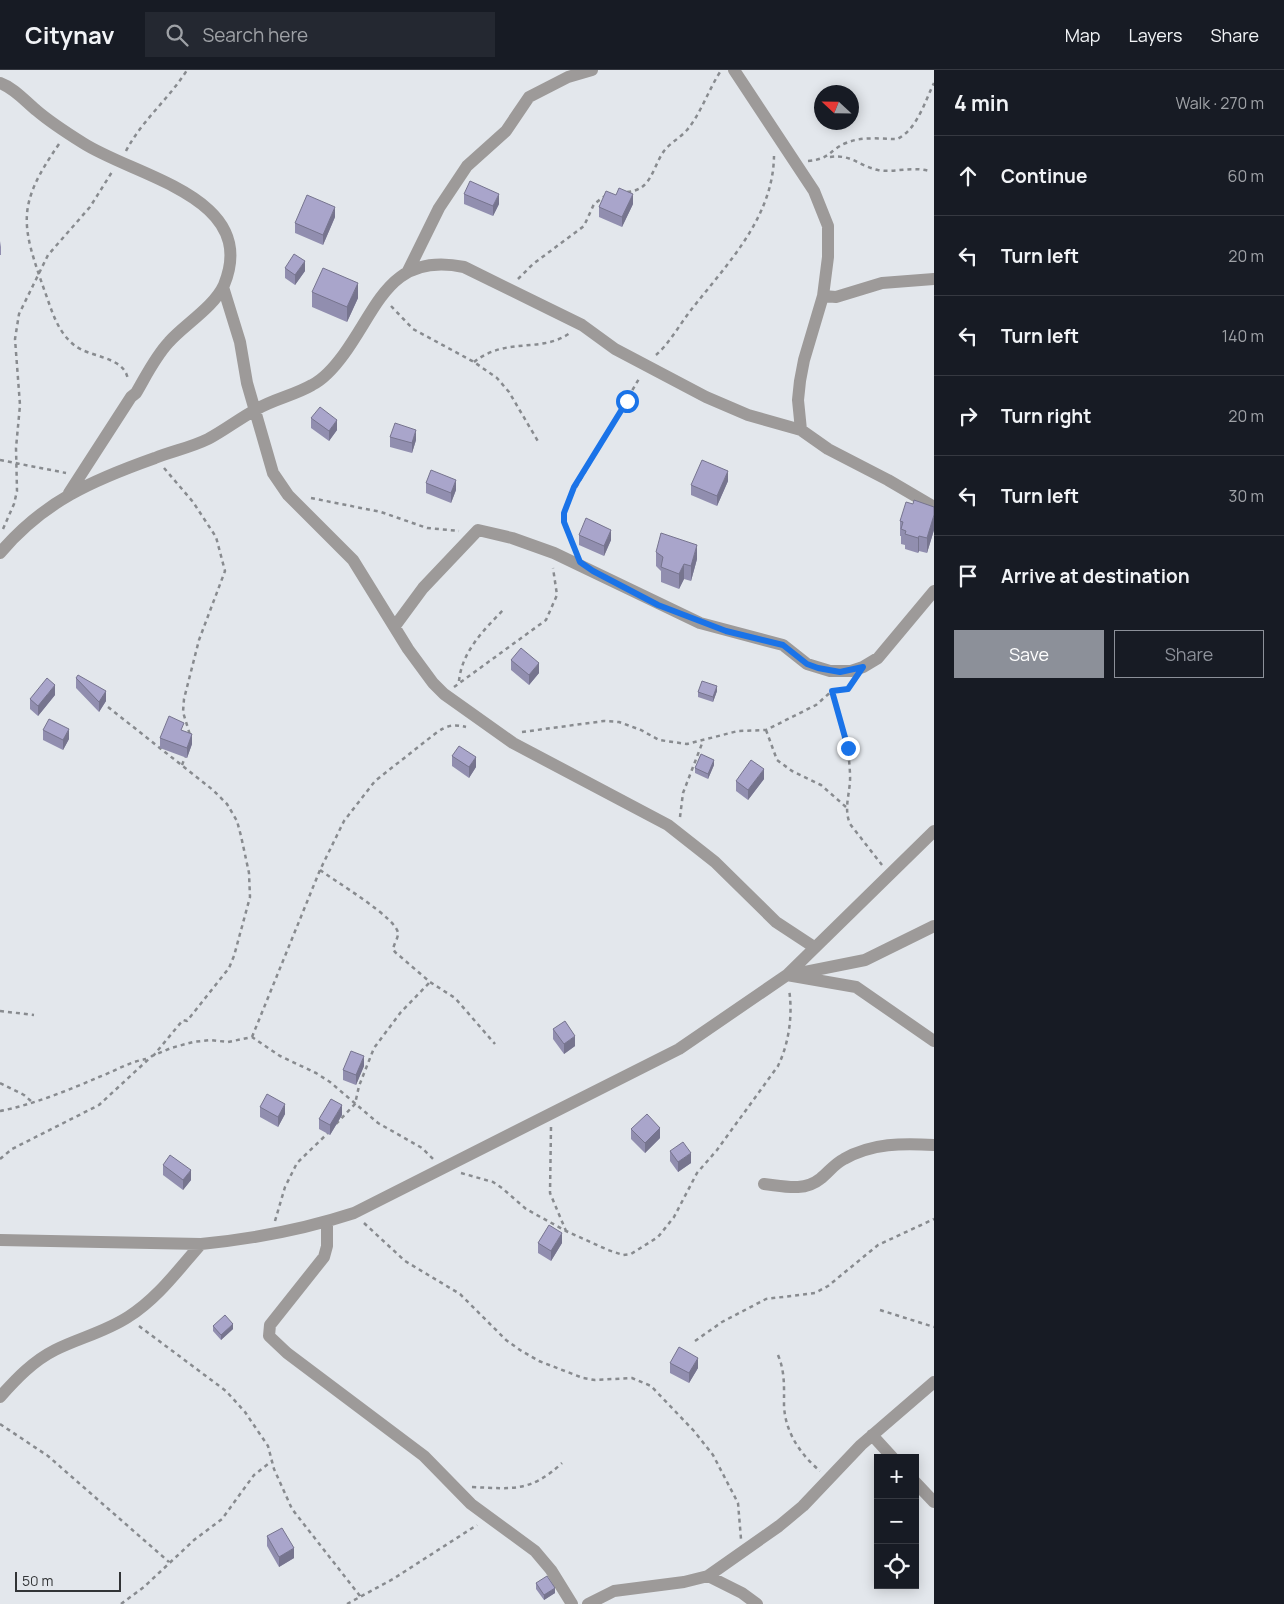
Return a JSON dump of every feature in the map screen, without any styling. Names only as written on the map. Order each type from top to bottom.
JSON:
[{"type":"street","points":[[0,553],[37,516],[70,493],[154,458],[208,439],[256,409],[312,386],[322,378],[344,353],[382,295],[408,271],[439,208],[467,166],[506,131],[530,97],[568,77],[592,70]]},
{"type":"street","points":[[734,70],[814,191],[828,226],[828,257],[822,296],[802,367],[798,400],[801,430]]},
{"type":"street","points":[[0,83],[12,89],[66,132],[101,154],[189,194],[205,204],[223,226],[231,249],[232,256],[223,287],[202,312],[167,344],[157,356],[136,393],[131,397],[70,493]]},
{"type":"street","points":[[408,271],[446,264],[464,267],[582,326],[644,366],[748,416],[801,430],[828,449],[888,480],[934,507]]},
{"type":"street","points":[[822,296],[836,296],[882,283],[934,279]]},
{"type":"street","points":[[223,287],[240,342],[247,384],[274,473],[288,495],[353,560],[408,649],[444,694],[495,732],[681,833],[715,862],[776,922],[814,947]]},
{"type":"street","points":[[395,626],[422,588],[478,530],[512,538],[554,553],[700,623],[783,645],[807,664],[840,672],[863,667],[878,658],[934,591]]},
{"type":"street","points":[[0,1240],[201,1244],[234,1241],[271,1234],[327,1222],[354,1213],[550,1116],[679,1049],[787,975],[934,831]]},
{"type":"street","points":[[787,975],[865,960],[934,926]]},
{"type":"street","points":[[787,975],[856,986],[934,1041]]},
{"type":"street","points":[[764,1184],[796,1188],[811,1186],[844,1159],[872,1147],[908,1143],[934,1145]]},
{"type":"street","points":[[327,1222],[327,1246],[324,1257],[270,1326],[269,1336],[287,1353],[424,1456],[453,1486],[489,1517],[534,1551],[551,1570],[572,1604]]},
{"type":"street","points":[[0,1397],[22,1372],[39,1360],[56,1350],[96,1334],[128,1318],[162,1290],[201,1244]]},
{"type":"street","points":[[588,1604],[614,1591],[684,1582],[708,1576],[779,1526],[803,1506],[828,1478],[872,1435],[934,1382]]},
{"type":"street","points":[[872,1435],[889,1454]]},
{"type":"street","points":[[919,1486],[934,1502]]},
{"type":"street","points":[[708,1576],[742,1593],[757,1604]]},
{"type":"path","points":[[0,535],[14,504],[18,464],[16,448],[20,405],[15,358],[16,326],[37,274],[53,248],[90,207],[144,122],[169,95],[186,70]]},
{"type":"path","points":[[620,192],[635,192],[653,176],[665,150],[687,130],[722,70]]},
{"type":"path","points":[[794,162],[821,160],[852,141],[867,138],[897,139],[903,136],[920,113],[934,83]]},
{"type":"path","points":[[66,132],[44,164],[27,207],[27,235],[35,257],[37,274],[56,322],[64,336],[75,346],[123,368],[127,374],[128,395],[131,397]]},
{"type":"path","points":[[577,555],[564,522],[564,513],[574,487],[637,385],[644,366],[659,352],[705,292],[725,270],[755,224],[772,185],[775,132]]},
{"type":"path","points":[[828,157],[847,156],[878,170],[918,168],[929,171]]},
{"type":"path","points":[[507,287],[584,226],[594,204],[614,193]]},
{"type":"path","points":[[382,295],[413,329],[474,362],[497,378],[509,392],[539,443]]},
{"type":"path","points":[[474,362],[487,352],[504,347],[560,340],[582,326]]},
{"type":"path","points":[[154,458],[177,482],[203,516],[216,537],[225,571],[199,640],[184,699],[183,712],[189,728],[190,742]]},
{"type":"path","points":[[0,460],[80,475]]},
{"type":"path","points":[[288,495],[330,501],[381,512],[427,528],[478,530]]},
{"type":"path","points":[[444,694],[546,620],[557,595],[553,572],[554,553]]},
{"type":"path","points":[[459,683],[462,667],[476,638],[504,609]]},
{"type":"path","points":[[252,1037],[320,870],[354,806],[375,782],[444,727],[455,724],[495,732],[530,732],[570,724],[604,721],[619,722],[670,743],[687,744],[730,733],[766,730],[816,705],[832,691],[848,689],[863,667]]},
{"type":"path","points":[[832,691],[848,748],[850,781],[846,807],[850,824],[889,874]]},
{"type":"path","points":[[0,1159],[12,1149],[100,1106],[152,1056],[183,1020],[187,1021],[229,968],[250,897],[249,873],[237,821],[226,804],[182,765],[108,707]]},
{"type":"path","points":[[766,730],[777,760],[788,768],[821,785],[846,807]]},
{"type":"path","points":[[681,833],[679,823],[684,792],[703,741]]},
{"type":"path","points":[[182,765],[187,753]]},
{"type":"path","points":[[320,870],[375,908],[395,925],[398,933],[394,948],[395,952],[430,982],[455,998],[495,1044]]},
{"type":"path","points":[[152,1056],[170,1048],[193,1042],[210,1040],[228,1042],[252,1037],[280,1056],[316,1073],[390,1132],[422,1148],[444,1169],[493,1182],[526,1209],[566,1231],[623,1255],[638,1251],[658,1237],[674,1216],[697,1173],[718,1150],[747,1106],[778,1066],[784,1052],[790,1019],[791,1001],[787,975]]},
{"type":"path","points":[[271,1234],[285,1187],[297,1163],[315,1147],[355,1104],[365,1069],[374,1048],[401,1012],[430,982]]},
{"type":"path","points":[[0,1011],[20,1015],[34,1014]]},
{"type":"path","points":[[0,1111],[15,1108],[85,1083],[133,1062],[148,1059]]},
{"type":"path","points":[[0,1083],[24,1095],[32,1102]]},
{"type":"path","points":[[550,1116],[550,1193],[566,1231]]},
{"type":"path","points":[[354,1213],[405,1261],[460,1294],[506,1340],[520,1350],[539,1361],[583,1378],[595,1380],[632,1378],[651,1386],[694,1431],[713,1455],[738,1503],[739,1532],[745,1549]]},
{"type":"path","points":[[695,1341],[722,1322],[766,1299],[816,1293],[835,1281],[878,1245],[934,1220]]},
{"type":"path","points":[[880,1310],[934,1327]]},
{"type":"path","points":[[128,1318],[226,1391],[257,1426],[268,1446],[272,1461],[292,1509],[360,1596]]},
{"type":"path","points":[[778,1355],[784,1371],[784,1407],[792,1436],[805,1458],[828,1478]]},
{"type":"path","points":[[0,1424],[48,1456],[169,1562]]},
{"type":"path","points":[[121,1604],[144,1587],[169,1562],[222,1519],[254,1475],[272,1461]]},
{"type":"path","points":[[453,1486],[520,1487],[534,1484],[562,1463]]},
{"type":"path","points":[[347,1604],[400,1575],[489,1517]]},
{"type":"building","points":[[470,181],[499,194],[493,206],[464,194]]},
{"type":"building","points":[[619,188],[633,194],[622,217],[599,207],[606,191],[616,195]]},
{"type":"building","points":[[307,195],[335,207],[323,235],[295,223]]},
{"type":"building","points":[[294,254],[305,261],[295,275],[285,268]]},
{"type":"building","points":[[323,268],[358,283],[347,307],[312,292]]},
{"type":"building","points":[[320,407],[337,420],[329,431],[311,418]]},
{"type":"building","points":[[395,423],[416,430],[412,443],[390,437]]},
{"type":"building","points":[[702,460],[728,471],[717,496],[691,485]]},
{"type":"building","points":[[431,470],[456,480],[451,493],[426,483]]},
{"type":"building","points":[[914,500],[934,507],[934,515],[927,538],[919,536],[918,538],[905,534],[906,531],[901,529],[903,522],[900,521],[906,502],[913,504]]},
{"type":"building","points":[[586,518],[611,530],[604,546],[579,535]]},
{"type":"building","points":[[661,533],[697,545],[691,566],[684,564],[679,574],[661,567],[663,557],[656,552]]},
{"type":"building","points":[[521,648],[539,663],[529,675],[511,660]]},
{"type":"building","points":[[78,675],[106,691],[99,702],[76,678]]},
{"type":"building","points":[[47,678],[55,685],[38,706],[30,699]]},
{"type":"building","points":[[702,681],[717,686],[713,697],[698,692]]},
{"type":"building","points":[[169,716],[184,723],[181,730],[192,734],[187,748],[160,738]]},
{"type":"building","points":[[49,719],[69,729],[63,740],[43,730]]},
{"type":"building","points":[[459,746],[476,757],[469,767],[452,756]]},
{"type":"building","points":[[701,754],[714,760],[708,774],[695,768]]},
{"type":"building","points":[[751,760],[764,769],[748,790],[736,781]]},
{"type":"building","points":[[565,1021],[575,1036],[564,1044],[553,1029]]},
{"type":"building","points":[[351,1051],[364,1056],[356,1075],[343,1070]]},
{"type":"building","points":[[267,1094],[285,1104],[278,1117],[260,1107]]},
{"type":"building","points":[[331,1099],[342,1105],[330,1125],[319,1119]]},
{"type":"building","points":[[647,1114],[660,1128],[645,1143],[631,1129]]},
{"type":"building","points":[[683,1142],[691,1153],[678,1162],[670,1151]]},
{"type":"building","points":[[170,1155],[191,1170],[183,1180],[163,1165]]},
{"type":"building","points":[[549,1225],[562,1233],[551,1251],[538,1243]]},
{"type":"building","points":[[225,1315],[233,1324],[221,1335],[213,1326]]},
{"type":"building","points":[[679,1347],[698,1358],[689,1373],[670,1363]]},
{"type":"building","points":[[282,1528],[294,1548],[279,1557],[267,1536]]},
{"type":"building","points":[[547,1576],[555,1588],[544,1595],[536,1583]]},
{"type":"route","points":[[627,401],[574,487],[564,513],[564,522],[580,562],[593,571],[658,605],[700,623],[783,645],[807,664],[840,672],[863,667],[848,689],[832,691],[845,731],[848,748]]}]
